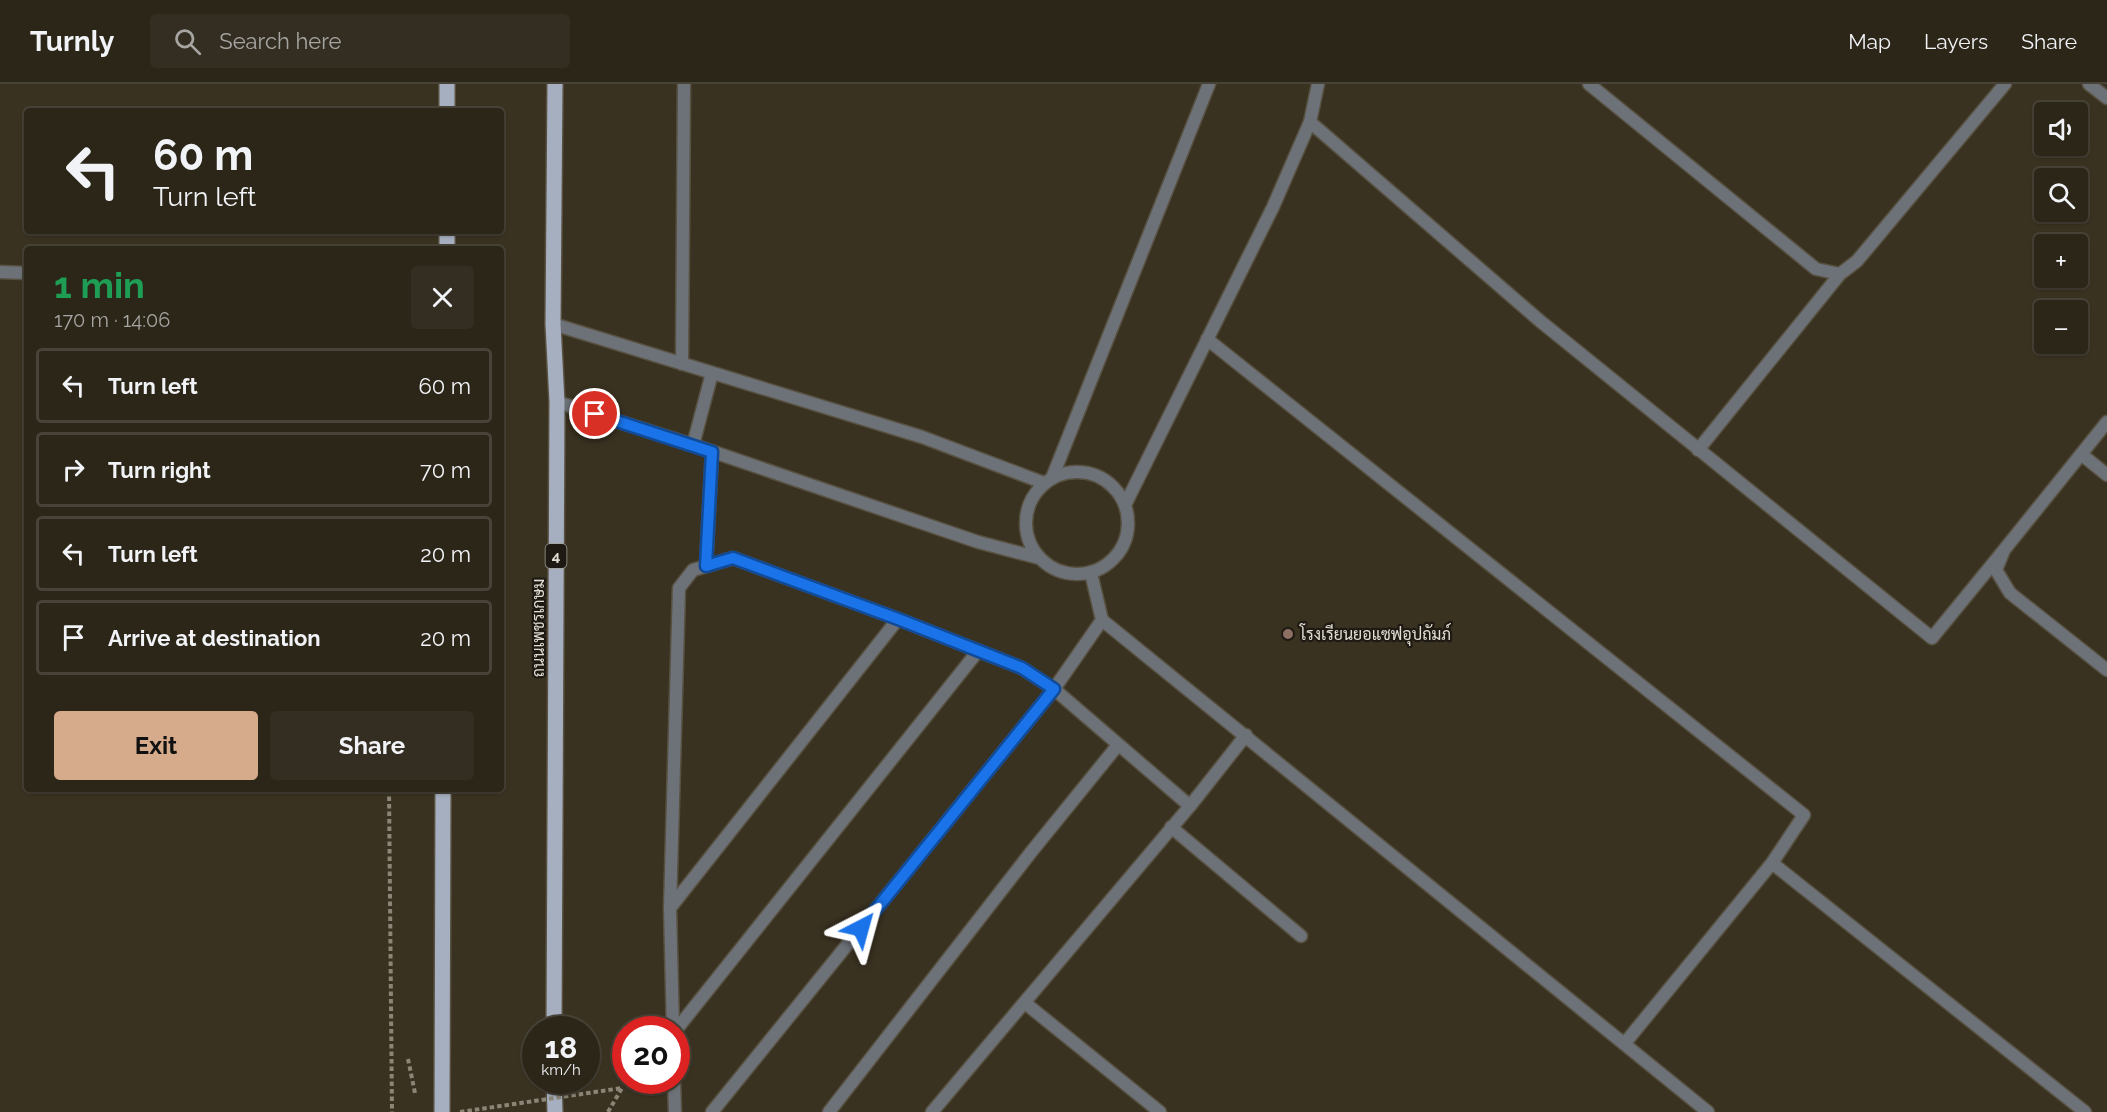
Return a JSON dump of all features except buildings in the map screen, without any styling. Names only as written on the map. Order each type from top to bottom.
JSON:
[{"type":"main road","points":[[447,84],[447,108]]},
{"type":"main road","name":"ถนนเพชรเกษม","points":[[554,1016],[557,402],[552,324],[555,84]]},
{"type":"main road","points":[[442,1112],[443,792]]},
{"type":"main road","points":[[554,1094],[555,1112]]},
{"type":"street","points":[[682,364],[684,84]]},
{"type":"street","points":[[1039,558],[1030,544],[1025,528],[1027,511],[1033,496],[1048,480],[1209,84]]},
{"type":"street","points":[[1125,505],[1273,207],[1310,122],[1318,84]]},
{"type":"street","points":[[1589,84],[1816,269],[1840,274]]},
{"type":"street","points":[[1698,450],[1840,274],[1857,261],[2005,84]]},
{"type":"street","points":[[2089,84],[2107,98]]},
{"type":"street","points":[[1310,122],[1531,314],[1932,638],[2107,422]]},
{"type":"street","points":[[0,272],[24,273]]},
{"type":"street","points":[[552,324],[922,437],[1048,480],[1066,473],[1080,471],[1095,475],[1108,482],[1118,492],[1125,505],[1129,525],[1124,547],[1110,564],[1091,573],[1063,573],[1039,558],[978,542],[693,445],[557,402]]},
{"type":"street","points":[[1207,339],[1803,815],[1772,863],[1625,1043]]},
{"type":"street","points":[[693,445],[712,373]]},
{"type":"street","points":[[706,566],[712,452]]},
{"type":"street","points":[[2081,454],[2107,475]]},
{"type":"street","points":[[2004,550],[1996,570],[2010,593],[2107,670]]},
{"type":"street","points":[[674,1016],[670,908],[679,588],[693,570],[733,558],[1022,668],[1054,689],[1190,806]]},
{"type":"street","points":[[1091,573],[1102,620],[1708,1112]]},
{"type":"street","points":[[670,908],[898,619]]},
{"type":"street","points":[[712,1112],[1054,689],[1102,620]]},
{"type":"street","points":[[686,1016],[978,651]]},
{"type":"street","points":[[932,1112],[1190,806],[1246,735]]},
{"type":"street","points":[[829,1112],[1032,851],[1118,745]]},
{"type":"street","points":[[1172,827],[1301,936]]},
{"type":"street","points":[[1772,863],[2085,1112]]},
{"type":"street","points":[[1025,1003],[1160,1112]]},
{"type":"street","points":[[674,1094],[675,1112]]},
{"type":"path","points":[[389,792],[392,1112]]},
{"type":"path","points":[[408,1059],[416,1101]]},
{"type":"path","points":[[460,1112],[622,1088],[608,1112]]},
{"type":"place","name":"โรงเรียนยอแซฟอุปถัมภ์","points":[[1288,634]]},
{"type":"route","points":[[595,414],[712,452],[706,566],[733,558],[1022,668],[1054,689],[861,928]]}]
